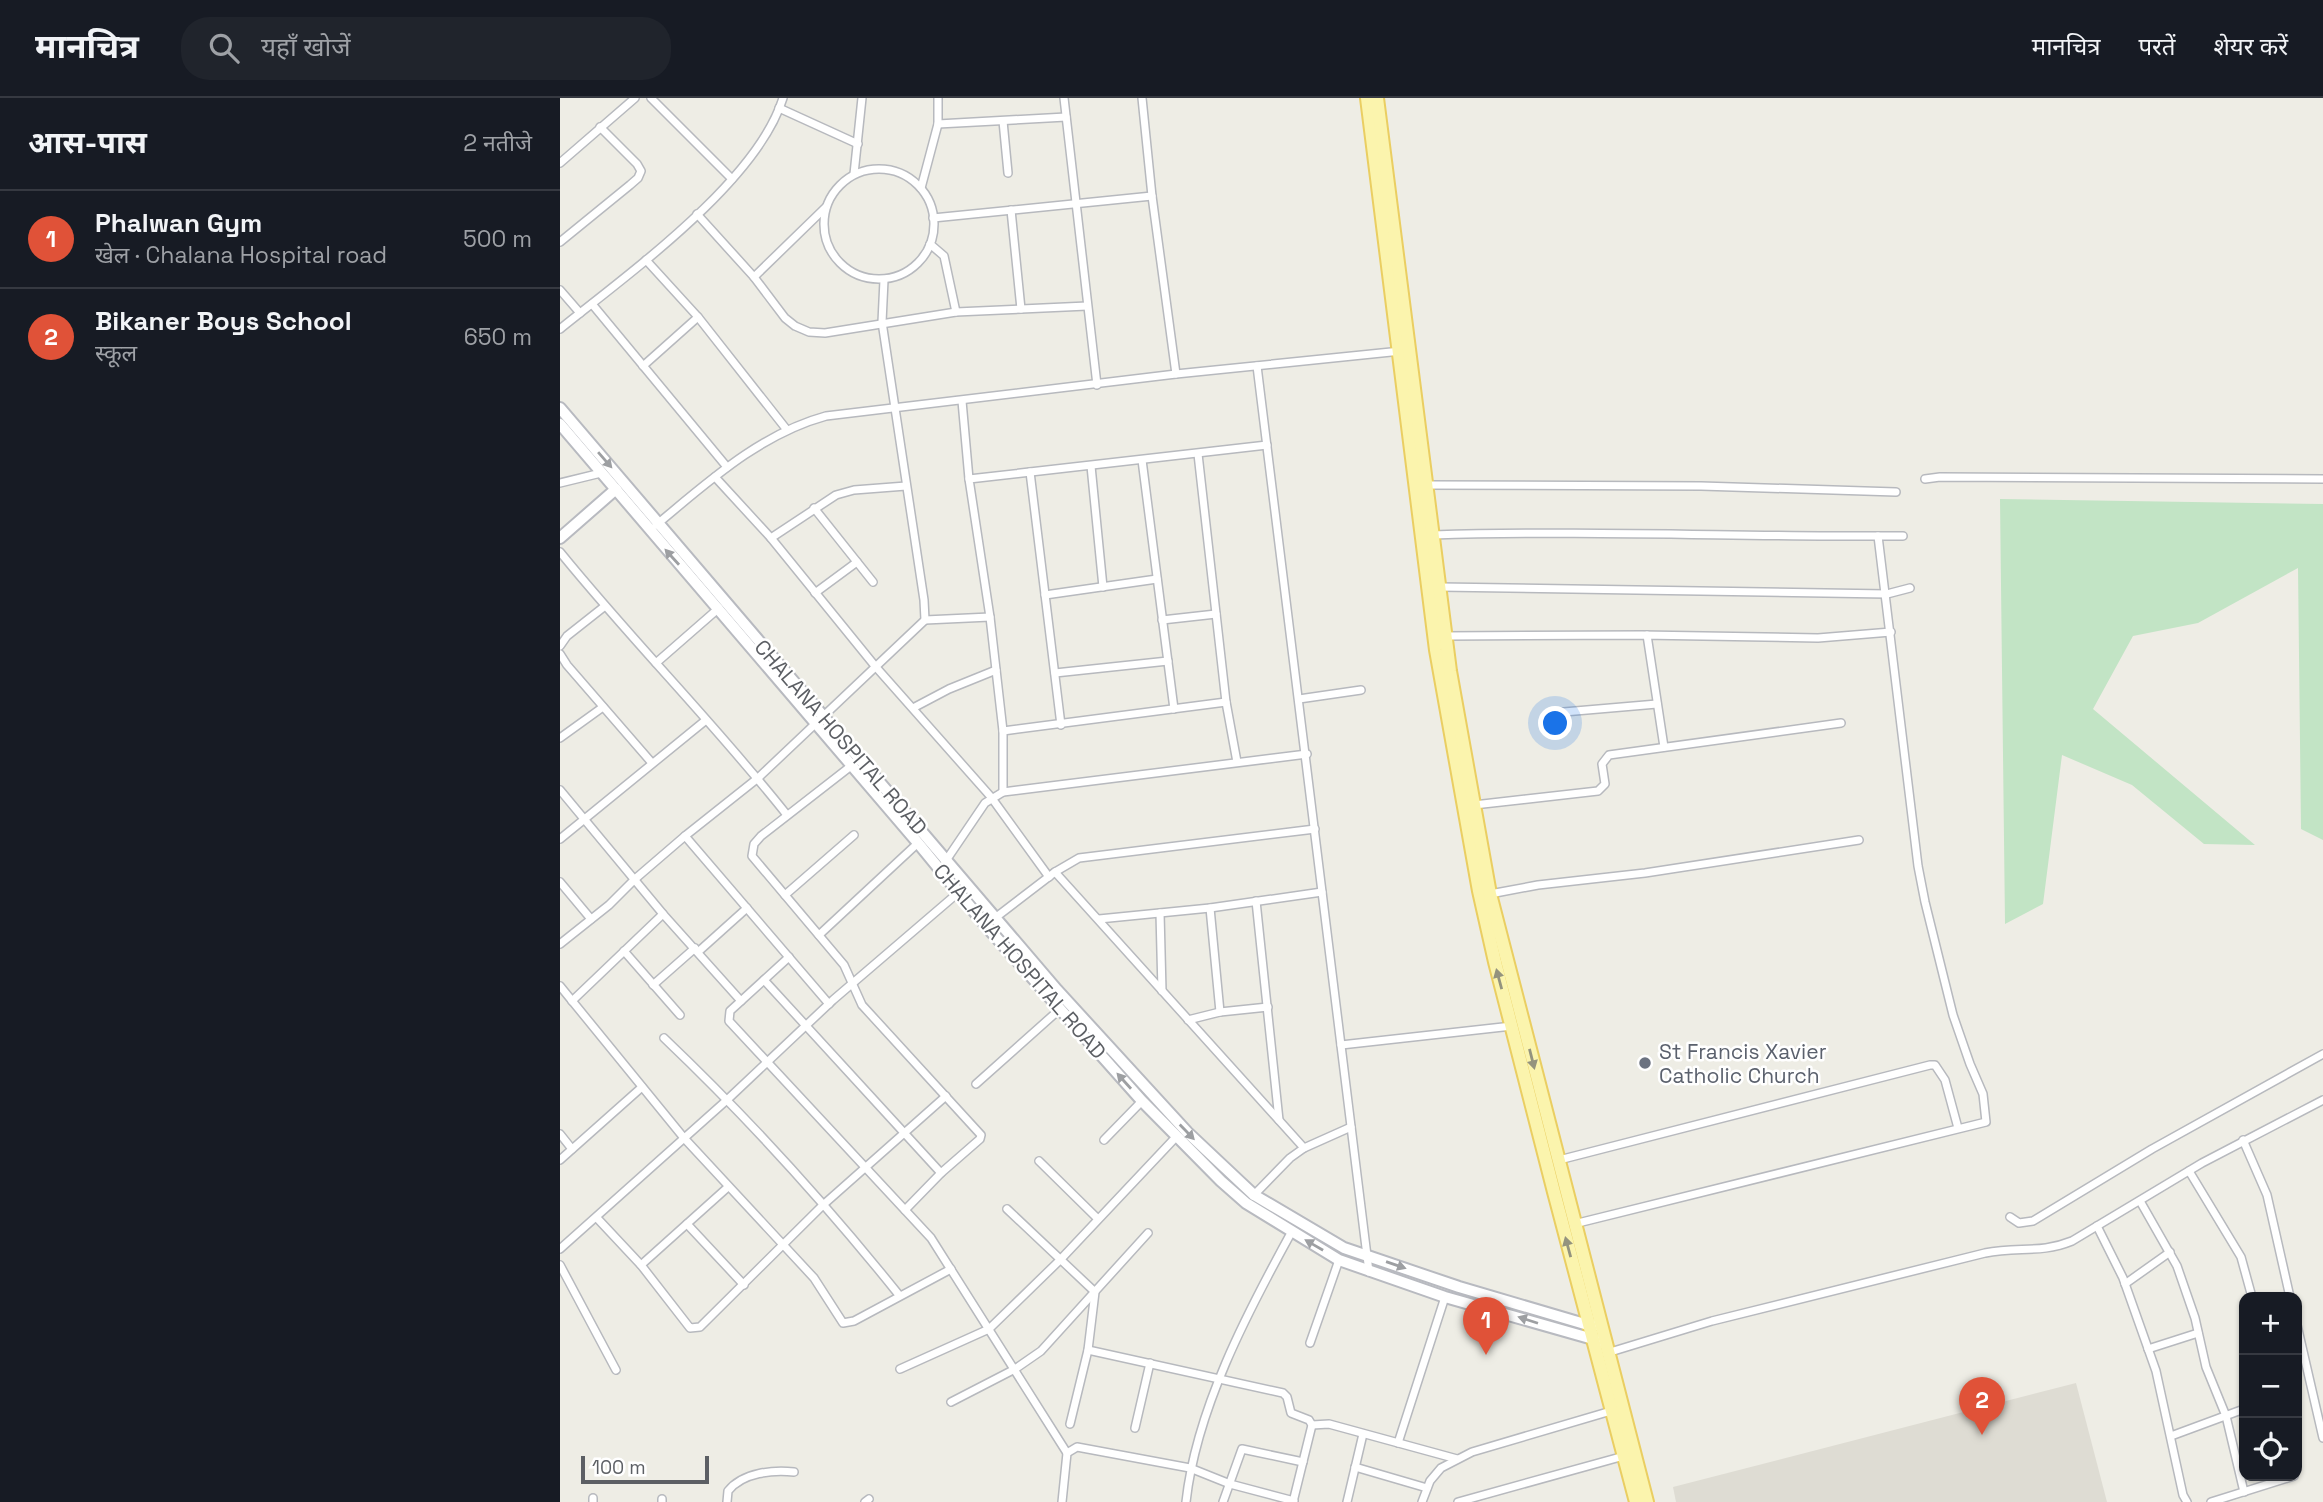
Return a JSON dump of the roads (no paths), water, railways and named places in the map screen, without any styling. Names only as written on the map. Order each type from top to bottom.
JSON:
[{"type":"main road","points":[[1367,98],[1426,485],[1446,636],[1490,894],[1559,1160],[1594,1325]]},
{"type":"main road","points":[[1377,98],[1442,689],[1486,924],[1594,1325],[1647,1502]]},
{"type":"main road","points":[[1601,1345],[1611,1410],[1636,1502]]},
{"type":"street","points":[[560,163],[635,98]]},
{"type":"street","points":[[651,98],[732,179]]},
{"type":"street","points":[[560,329],[646,260],[732,179],[750,160],[770,129],[783,98]]},
{"type":"street","points":[[854,174],[862,98]]},
{"type":"street","points":[[921,188],[938,124],[939,98]]},
{"type":"street","points":[[1064,98],[1097,385]]},
{"type":"street","points":[[1142,98],[1176,374]]},
{"type":"street","points":[[779,108],[858,144]]},
{"type":"street","points":[[938,124],[1066,117]]},
{"type":"street","points":[[1003,121],[1008,173]]},
{"type":"street","points":[[560,242],[638,178],[640,171],[637,164],[600,127]]},
{"type":"street","points":[[754,276],[826,207],[834,191],[854,174],[871,169],[889,170],[905,176],[921,188],[929,201],[933,218],[930,244],[922,259],[909,271],[884,280],[868,279],[852,273],[833,256],[824,232],[826,207]]},
{"type":"street","points":[[933,218],[1152,196]]},
{"type":"street","points":[[1011,210],[1021,309]]},
{"type":"street","points":[[697,214],[754,276],[785,318],[809,332],[825,333],[956,312],[1087,306]]},
{"type":"street","points":[[930,244],[944,256],[956,312]]},
{"type":"street","points":[[646,260],[698,317],[787,430]]},
{"type":"street","points":[[884,280],[882,322],[925,620]]},
{"type":"street","points":[[560,290],[580,313]]},
{"type":"street","points":[[592,304],[727,467]]},
{"type":"street","points":[[643,366],[698,317]]},
{"type":"street","points":[[654,526],[727,467],[787,430],[827,416],[1404,350]]},
{"type":"street","points":[[1257,366],[1369,1272]]},
{"type":"street","points":[[962,401],[969,479],[990,617],[1003,731],[1003,792]]},
{"type":"street","name":"CHALANA HOSPITAL ROAD","points":[[560,408],[719,608],[946,860],[1057,990],[1250,1199],[1329,1241],[1366,1255],[1459,1287],[1594,1325]]},
{"type":"street","name":"CHALANA HOSPITAL ROAD","points":[[560,424],[601,473],[654,526],[820,720],[851,766],[940,871],[1176,1137],[1291,1233],[1339,1260],[1445,1297],[1502,1312],[1601,1345]]},
{"type":"street","points":[[969,479],[1267,445]]},
{"type":"street","points":[[1198,454],[1226,702],[1237,762]]},
{"type":"street","points":[[1142,460],[1174,709]]},
{"type":"street","points":[[1091,466],[1103,587]]},
{"type":"street","points":[[1030,472],[1061,725]]},
{"type":"street","points":[[560,482],[601,473]]},
{"type":"street","points":[[715,477],[771,538],[875,666],[991,797],[1052,874],[1099,919],[1304,1148]]},
{"type":"street","points":[[1925,479],[2323,480]]},
{"type":"street","points":[[1426,485],[1637,488],[1701,486],[1896,492]]},
{"type":"street","points":[[771,538],[836,495],[854,490],[906,486]]},
{"type":"street","points":[[560,538],[616,489]]},
{"type":"street","points":[[814,508],[873,582]]},
{"type":"street","points":[[1433,534],[1552,531],[1645,535],[1903,536]]},
{"type":"street","points":[[1574,1224],[1986,1122],[1983,1094],[1953,1015],[1924,901],[1915,849],[1878,536]]},
{"type":"street","points":[[560,552],[788,815]]},
{"type":"street","points":[[815,593],[857,562]]},
{"type":"street","points":[[1045,595],[1157,579]]},
{"type":"street","points":[[1440,587],[1886,594],[1910,588]]},
{"type":"street","points":[[560,646],[567,636],[605,606]]},
{"type":"street","points":[[656,663],[719,608]]},
{"type":"street","points":[[1163,620],[1216,614]]},
{"type":"street","points":[[560,944],[685,836],[758,778],[925,620],[990,617]]},
{"type":"street","points":[[1446,636],[1818,638],[1891,632]]},
{"type":"street","points":[[1647,635],[1664,747]]},
{"type":"street","points":[[560,654],[567,666],[652,763]]},
{"type":"street","points":[[1055,673],[1168,661]]},
{"type":"street","points":[[913,708],[949,689],[996,670]]},
{"type":"street","points":[[1300,699],[1361,690]]},
{"type":"street","points":[[1003,731],[1226,702]]},
{"type":"street","points":[[1552,713],[1657,704]]},
{"type":"street","points":[[560,738],[603,707]]},
{"type":"street","points":[[560,839],[706,720]]},
{"type":"street","points":[[1474,805],[1598,791],[1605,784],[1602,764],[1609,755],[1841,723]]},
{"type":"street","points":[[940,871],[985,803],[1003,792],[1307,754]]},
{"type":"street","points":[[851,766],[761,836],[751,849],[758,864],[844,965],[862,1005],[981,1135],[981,1139],[941,1173],[905,1210]]},
{"type":"street","points":[[560,790],[663,914],[741,1001]]},
{"type":"street","points":[[995,918],[1052,874],[1079,858],[1315,829]]},
{"type":"street","points":[[785,895],[854,835]]},
{"type":"street","points":[[685,836],[830,1004]]},
{"type":"street","points":[[1490,894],[1859,840]]},
{"type":"street","points":[[819,935],[918,843]]},
{"type":"street","points":[[560,882],[591,919]]},
{"type":"street","points":[[560,1249],[853,983],[959,892]]},
{"type":"street","points":[[1099,919],[1210,908],[1322,892]]},
{"type":"street","points":[[1256,901],[1279,1120]]},
{"type":"street","points":[[653,985],[747,908]]},
{"type":"street","points":[[1210,908],[1220,1012]]},
{"type":"street","points":[[1160,913],[1162,991]]},
{"type":"street","points":[[572,1001],[663,914]]},
{"type":"street","points":[[624,951],[680,1015]]},
{"type":"street","points":[[789,957],[730,1011],[729,1021],[931,1238],[1067,1453]]},
{"type":"street","points":[[764,980],[941,1173]]},
{"type":"street","points":[[560,986],[684,1138],[814,1278],[844,1323],[854,1321],[951,1269]]},
{"type":"street","points":[[1188,1020],[1220,1012],[1268,1007]]},
{"type":"street","points":[[976,1084],[1060,1009]]},
{"type":"street","points":[[1340,1045],[1512,1026]]},
{"type":"street","points":[[664,1038],[728,1099],[899,1295]]},
{"type":"street","points":[[2010,1217],[2019,1223],[2033,1221],[2152,1149],[2323,1054]]},
{"type":"street","points":[[1559,1160],[1930,1065],[1935,1065],[1942,1073],[1958,1128]]},
{"type":"street","points":[[560,1160],[642,1087]]},
{"type":"street","points":[[597,1218],[641,1265],[690,1328],[695,1329],[707,1321],[823,1205],[946,1096]]},
{"type":"street","points":[[1601,1345],[1712,1321],[2002,1249],[2043,1250],[2059,1246],[2243,1140],[2323,1100]]},
{"type":"street","points":[[1104,1140],[1142,1101]]},
{"type":"street","points":[[1250,1199],[1290,1158],[1304,1148],[1351,1127]]},
{"type":"street","points":[[560,1134],[572,1149]]},
{"type":"street","points":[[900,1369],[989,1329],[1060,1260],[1176,1137]]},
{"type":"street","points":[[2243,1140],[2267,1195],[2289,1292]]},
{"type":"street","points":[[1040,1161],[1098,1219]]},
{"type":"street","points":[[2189,1171],[2241,1257],[2251,1292]]},
{"type":"street","points":[[641,1265],[728,1187]]},
{"type":"street","points":[[2140,1201],[2170,1252],[2190,1304],[2206,1367],[2226,1416],[2244,1492]]},
{"type":"street","points":[[1007,1209],[1095,1292]]},
{"type":"street","points":[[687,1224],[744,1285]]},
{"type":"street","points":[[2097,1226],[2125,1284],[2156,1371],[2183,1495],[2187,1502]]},
{"type":"street","points":[[951,1402],[1015,1369],[1041,1351],[1148,1233]]},
{"type":"street","points":[[1186,1502],[1190,1468],[1221,1379],[1250,1307],[1291,1233]]},
{"type":"street","points":[[2125,1284],[2170,1252]]},
{"type":"street","points":[[1310,1343],[1339,1260]]},
{"type":"street","points":[[560,1265],[616,1370]]},
{"type":"street","points":[[1070,1424],[1088,1350],[1095,1292]]},
{"type":"street","points":[[1398,1443],[1445,1297]]},
{"type":"street","points":[[2148,1349],[2198,1333]]},
{"type":"street","points":[[2302,1347],[2323,1438]]},
{"type":"street","points":[[1088,1350],[1283,1393],[1287,1396],[1291,1413],[1295,1417],[1308,1420],[1312,1425]]},
{"type":"street","points":[[1135,1429],[1150,1363]]},
{"type":"street","points":[[1422,1502],[1430,1481],[1441,1468],[1457,1459],[1489,1446],[1611,1410]]},
{"type":"street","points":[[2171,1436],[2239,1411]]},
{"type":"street","points":[[1312,1425],[1329,1424],[1457,1459]]},
{"type":"street","points":[[1062,1502],[1067,1453],[1071,1448],[1088,1447],[1190,1468],[1230,1484],[1294,1502],[1312,1425]]},
{"type":"street","points":[[1347,1502],[1363,1434]]},
{"type":"street","points":[[1223,1502],[1242,1449],[1303,1462]]},
{"type":"street","points":[[1458,1502],[1624,1456]]},
{"type":"street","points":[[1354,1467],[1427,1488]]},
{"type":"street","points":[[727,1502],[729,1491],[739,1482],[766,1471],[794,1472]]},
{"type":"street","points":[[2211,1502],[2278,1481]]},
{"type":"place","name":"St Francis Xavier Catholic Church","points":[[1645,1063]]},
{"type":"place","name":"Phalwan Gym","points":[[1486,1355]]},
{"type":"place","name":"Bikaner Boys School","points":[[1982,1435]]}]
